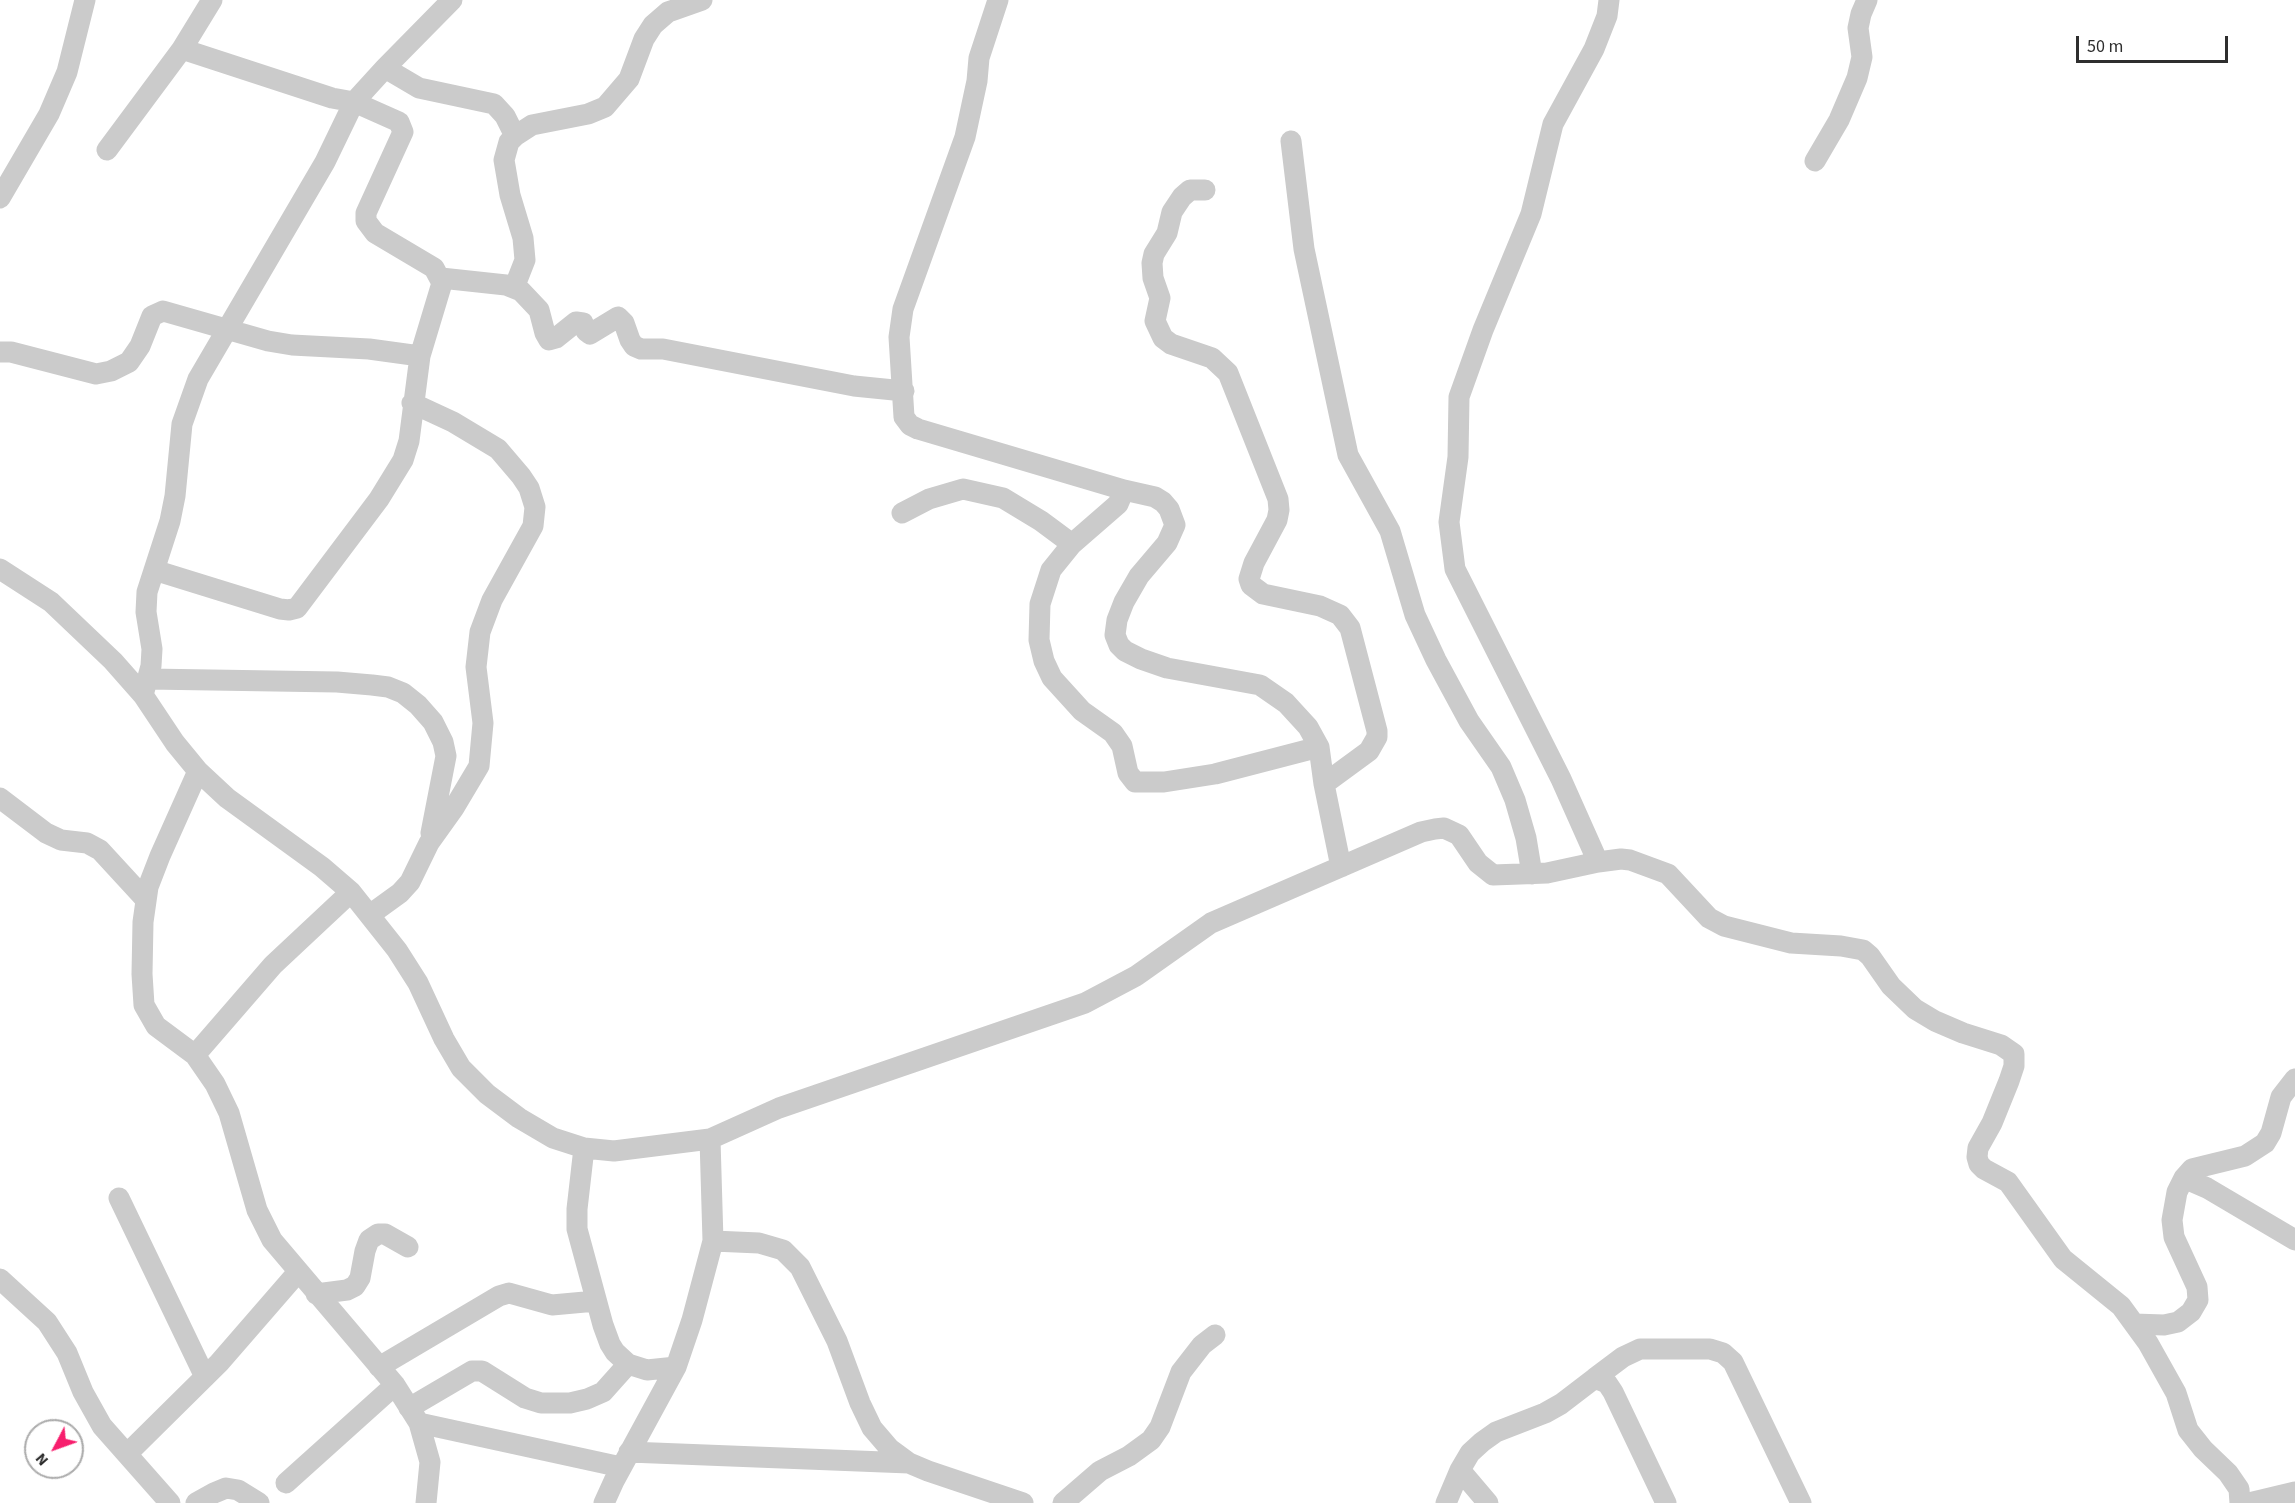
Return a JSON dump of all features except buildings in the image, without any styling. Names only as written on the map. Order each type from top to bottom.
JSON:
[{"type":"street","points":[[0,198],[49,114],[67,72],[86,0]]},
{"type":"street","points":[[107,150],[182,49],[212,0]]},
{"type":"street","points":[[146,687],[152,649],[146,612],[147,592],[173,504],[184,416],[198,379],[325,162],[354,102],[452,0]]},
{"type":"street","points":[[514,288],[525,260],[525,251],[504,160],[509,142],[532,126],[588,114],[605,107],[620,93],[629,79],[644,39],[653,25],[669,12],[702,0]]},
{"type":"street","points":[[999,0],[979,58],[966,137],[903,309],[899,337],[904,417],[910,425],[918,429],[1124,490],[1155,497],[1169,509],[1175,525],[1167,543],[1139,576],[1124,602],[1117,620],[1115,635],[1119,645],[1125,651],[1141,659],[1167,668],[1260,685],[1286,703],[1308,727],[1319,747],[1341,867]]},
{"type":"street","points":[[1598,862],[1561,779],[1455,569],[1449,522],[1458,457],[1459,397],[1483,330],[1531,214],[1553,124],[1594,49],[1607,16],[1609,0]]},
{"type":"street","points":[[1815,161],[1839,120],[1857,78],[1862,57],[1858,28],[1867,0]]},
{"type":"street","points":[[154,570],[280,609],[297,609],[379,498],[403,460],[409,441],[412,403],[420,356],[442,283],[434,268],[375,233],[366,221],[366,213],[403,132],[399,122],[354,102],[332,98],[182,49]]},
{"type":"street","points":[[385,68],[419,88],[494,104],[505,116],[515,136]]},
{"type":"street","points":[[1291,141],[1304,249],[1348,455],[1390,531],[1415,615],[1436,660],[1469,721],[1501,767],[1515,800],[1526,838],[1532,874]]},
{"type":"street","points":[[1205,190],[1190,190],[1182,197],[1172,212],[1167,232],[1154,254],[1152,278],[1160,298],[1155,321],[1163,338],[1171,344],[1212,358],[1228,373],[1278,500],[1277,520],[1254,563],[1249,579],[1251,585],[1263,594],[1320,606],[1340,615],[1350,628],[1377,737],[1369,751],[1324,784]]},
{"type":"street","points":[[441,278],[506,285],[521,291],[539,310],[549,340],[553,340],[576,322],[582,322],[590,334],[618,317],[624,324],[634,346],[641,349],[672,350],[854,386],[904,391]]},
{"type":"street","points":[[0,352],[11,352],[96,374],[129,362],[140,346],[152,316],[163,310],[268,342],[369,349],[420,356]]},
{"type":"street","points":[[371,914],[400,893],[410,882],[429,843],[454,808],[478,766],[483,723],[476,667],[480,632],[492,600],[533,525],[535,507],[521,476],[498,449],[453,422],[412,403]]},
{"type":"street","points":[[902,513],[929,499],[963,489],[1003,498],[1041,521],[1072,544]]},
{"type":"street","points":[[1124,490],[1118,504],[1072,544],[1052,570],[1040,604],[1039,640],[1044,661],[1052,678],[1082,711],[1105,726],[1119,741],[1128,773],[1135,783],[1164,782],[1215,774],[1319,747]]},
{"type":"street","points":[[0,569],[51,602],[113,661],[146,687],[175,743],[198,771],[227,798],[322,867],[351,892],[398,950],[461,1068],[487,1094],[519,1118],[553,1138],[584,1148],[614,1151],[710,1139],[779,1108],[1085,1003],[1136,976],[1211,923],[1421,832],[1444,828],[1459,835],[1478,863],[1493,875],[1547,873],[1598,862],[1630,860],[1668,874],[1680,884],[1709,918],[1724,926],[1791,943],[1841,946],[1863,950],[1870,956],[1891,986],[1914,1009],[2014,1054],[2014,1066],[1992,1123],[1978,1148],[1979,1164],[2008,1182],[2063,1259],[2121,1306],[2148,1343],[2176,1393],[2188,1430],[2203,1449],[2229,1473],[2239,1489],[2240,1503]]},
{"type":"street","points":[[146,687],[337,682],[380,686],[402,693],[418,705],[433,722],[443,742],[446,756],[429,843]]},
{"type":"street","points":[[198,771],[148,887],[143,922],[144,1005],[156,1026],[195,1055],[215,1084],[229,1113],[257,1210],[272,1240],[395,1385],[414,1415],[430,1462],[426,1503]]},
{"type":"street","points":[[0,798],[45,833],[61,840],[87,843],[100,850],[146,900]]},
{"type":"street","points":[[195,1055],[273,965],[351,892]]},
{"type":"street","points":[[2134,1324],[2164,1325],[2178,1322],[2190,1312],[2198,1299],[2197,1287],[2174,1237],[2172,1220],[2177,1192],[2192,1169],[2245,1156],[2265,1143],[2271,1133],[2282,1097],[2295,1079]]},
{"type":"street","points":[[604,1503],[676,1368],[692,1320],[712,1240],[710,1139]]},
{"type":"street","points":[[584,1148],[577,1229],[610,1344],[628,1364],[647,1370],[676,1368]]},
{"type":"street","points":[[2184,1178],[2207,1188],[2295,1240]]},
{"type":"street","points":[[120,1198],[206,1377]]},
{"type":"street","points":[[316,1294],[347,1290],[356,1286],[369,1240],[378,1234],[386,1234],[408,1247]]},
{"type":"street","points":[[712,1240],[759,1243],[783,1250],[800,1267],[837,1341],[860,1403],[872,1428],[890,1449],[909,1463],[1023,1503]]},
{"type":"street","points":[[127,1454],[206,1377],[298,1272]]},
{"type":"street","points":[[0,1279],[47,1322],[67,1353],[83,1392],[102,1426],[170,1503]]},
{"type":"street","points":[[380,1367],[499,1296],[509,1293],[552,1305],[596,1301]]},
{"type":"street","points":[[1063,1503],[1100,1471],[1129,1456],[1151,1440],[1160,1427],[1181,1372],[1202,1345],[1215,1335]]},
{"type":"street","points":[[1446,1503],[1470,1453],[1482,1442],[1496,1432],[1561,1404],[1640,1348],[1710,1349],[1723,1353],[1733,1362],[1801,1503]]},
{"type":"street","points":[[414,1415],[472,1371],[482,1371],[525,1398],[541,1403],[556,1404],[579,1401],[603,1392],[628,1364]]},
{"type":"street","points":[[1595,1378],[1606,1383],[1613,1392],[1666,1503]]},
{"type":"street","points":[[286,1483],[395,1385]]},
{"type":"street","points":[[414,1415],[625,1460],[909,1463]]},
{"type":"street","points":[[1460,1470],[1488,1503]]},
{"type":"street","points":[[196,1503],[226,1488],[238,1490],[259,1503]]},
{"type":"street","points":[[2250,1503],[2295,1492]]}]
